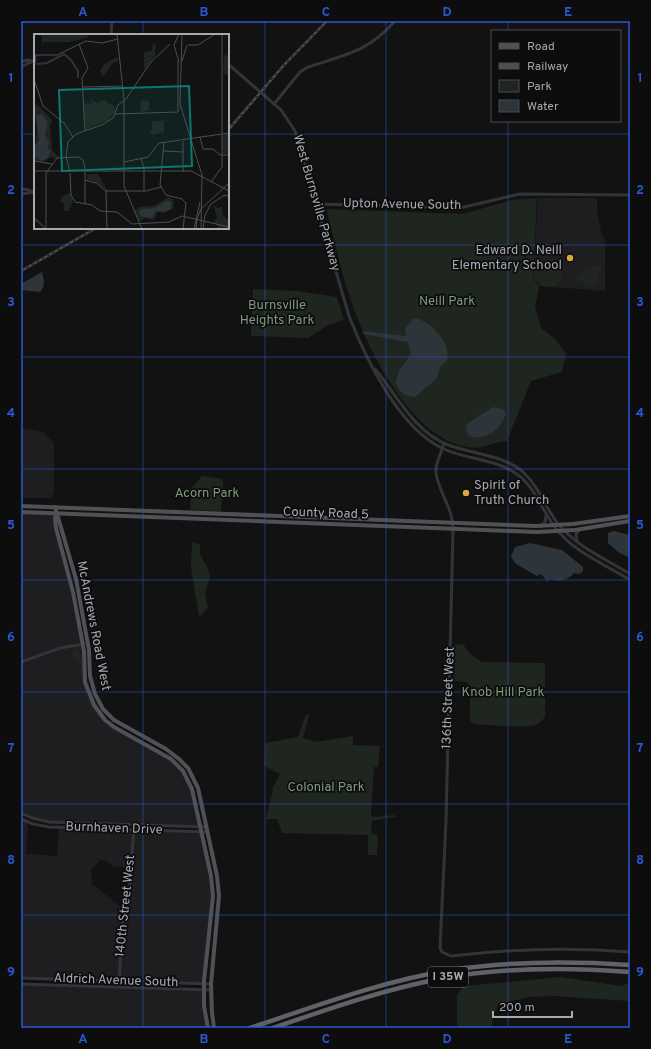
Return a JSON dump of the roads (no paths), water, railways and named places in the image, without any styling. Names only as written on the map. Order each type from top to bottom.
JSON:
[{"type":"highway","name":"I 35W","points":[[250,1028],[376,986],[451,970],[528,962],[580,962],[630,965]]},
{"type":"highway","name":"I 35W","points":[[273,1028],[371,995],[450,977],[495,971],[541,969],[630,972]]},
{"type":"main road","name":"County Road 5","points":[[21,506],[541,526],[553,526],[630,516]]},
{"type":"main road","name":"McAndrews Road West","points":[[55,507],[58,537],[71,580],[82,644],[85,682],[94,706],[105,720],[114,727],[167,756],[180,768],[192,789],[202,832],[213,896],[204,984],[208,1028]]},
{"type":"main road","name":"County Road 5","points":[[21,512],[453,529],[557,531],[630,522]]},
{"type":"main road","name":"McAndrews Road West","points":[[56,514],[60,517],[65,545],[76,579],[88,643],[91,682],[99,703],[118,723],[166,749],[185,764],[198,788],[208,832],[219,896],[211,984],[214,1028]]},
{"type":"street","points":[[111,34],[112,21]]},
{"type":"street","points":[[274,104],[300,72],[308,67],[365,47],[385,32],[395,21]]},
{"type":"street","points":[[21,62],[34,60]]},
{"type":"street","points":[[21,66],[29,64],[34,60]]},
{"type":"street","name":"West Burnsville Parkway","points":[[229,65],[286,115],[295,131],[349,316],[370,363],[380,381],[411,426],[420,434],[443,449],[509,469],[531,488],[553,526],[574,547],[630,580]]},
{"type":"street","points":[[21,190],[29,190],[34,192]]},
{"type":"street","points":[[21,194],[34,192]]},
{"type":"street","name":"Upton Avenue South","points":[[317,204],[460,208],[520,194],[630,195]]},
{"type":"street","name":"West Burnsville Parkway","points":[[370,363],[416,422],[434,437],[444,443],[511,464],[521,471],[535,485],[551,514],[559,525],[578,543],[630,574]]},
{"type":"street","name":"136th Street West","points":[[444,443],[437,463],[436,472],[451,512],[453,529],[446,820],[440,948],[446,955],[450,956],[492,951],[557,948],[630,952]]},
{"type":"street","points":[[531,488],[535,485]]},
{"type":"street","points":[[541,526],[545,522],[546,516]]},
{"type":"street","points":[[578,543],[576,534],[581,529]]},
{"type":"street","points":[[21,662],[60,648],[88,643]]},
{"type":"street","name":"Burnhaven Drive","points":[[21,813],[32,818],[49,822],[206,827]]},
{"type":"street","name":"Burnhaven Drive","points":[[21,819],[32,824],[49,827],[208,832]]},
{"type":"street","name":"140th Street West","points":[[119,987],[122,926],[129,892],[134,825]]},
{"type":"street","name":"Aldrich Avenue South","points":[[21,978],[211,984]]},
{"type":"street","name":"Aldrich Avenue South","points":[[21,984],[211,990]]},
{"type":"water","points":[[42,272],[44,285],[40,292],[21,290],[21,284]]},
{"type":"water","points":[[413,319],[422,320],[438,333],[447,350],[448,359],[441,366],[436,379],[415,397],[408,396],[403,393],[396,383],[398,374],[411,352],[408,342],[363,334],[363,331],[406,336],[405,329]]},
{"type":"water","points":[[493,407],[503,409],[506,413],[501,424],[492,433],[486,436],[474,437],[468,435],[466,427],[467,424]]},
{"type":"water","points":[[614,531],[630,535],[630,558],[618,552],[608,543],[608,533]]},
{"type":"water","points":[[530,543],[562,550],[583,567],[583,571],[579,574],[574,573],[564,580],[557,581],[551,579],[547,581],[541,574],[537,576],[516,564],[511,557],[515,547]]},
{"type":"railway","points":[[229,129],[284,65],[327,21]]},
{"type":"railway","points":[[21,271],[94,229]]},
{"type":"place","name":"Edward D. Neill Elementary School","points":[[570,258]]},
{"type":"place","name":"Spirit of Truth Church","points":[[466,493]]},
{"type":"park label","name":"Neill Park","points":[[447,302]]},
{"type":"park label","name":"Burnsville Heights Park","points":[[277,314]]},
{"type":"park label","name":"Acorn Park","points":[[207,494]]},
{"type":"park label","name":"Knob Hill Park","points":[[503,693]]},
{"type":"park label","name":"Colonial Park","points":[[326,788]]}]
